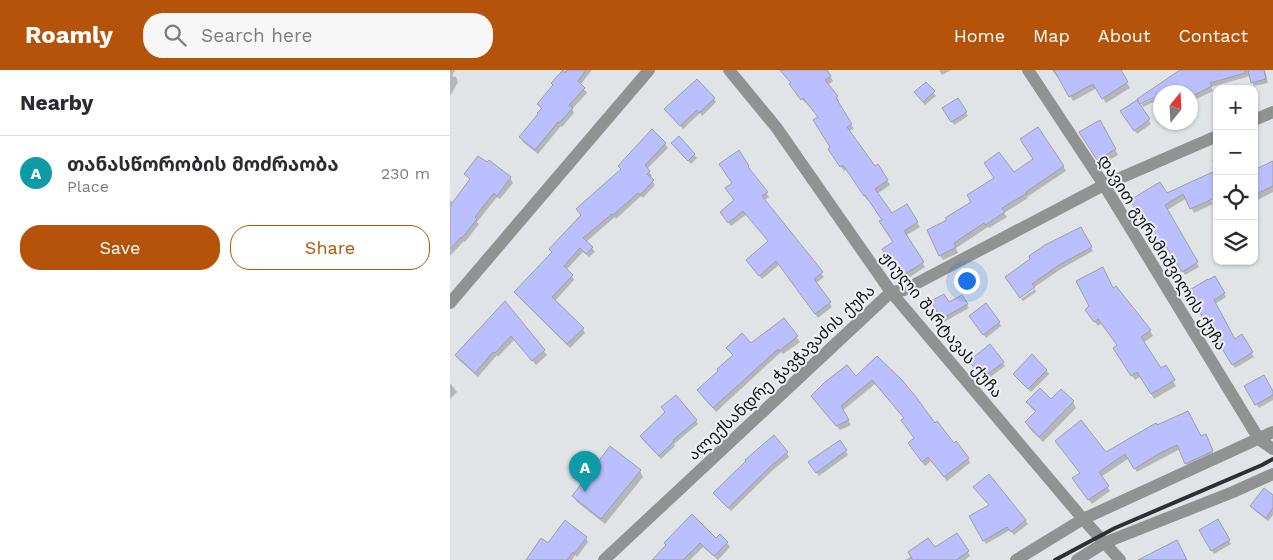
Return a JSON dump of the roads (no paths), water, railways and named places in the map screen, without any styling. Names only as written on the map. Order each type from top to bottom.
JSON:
[{"type":"street","points":[[450,303],[649,70]]},
{"type":"street","name":"ჟიული შარტავას ქუჩა","points":[[729,70],[776,127],[891,292],[1120,560]]},
{"type":"street","name":"დავით გურამიშვილის ქუჩა","points":[[1028,70],[1104,185],[1259,439],[1273,449]]},
{"type":"street","points":[[1258,118],[1273,112]]},
{"type":"street","name":"ალექსანდრე ჭავჭავაძის ქუჩა","points":[[604,560],[891,292],[904,290],[1104,185],[1213,138]]},
{"type":"street","points":[[1016,560],[1083,519],[1273,432]]},
{"type":"street","points":[[1077,560],[1104,543],[1233,492],[1273,474]]},
{"type":"railway","points":[[1055,560],[1115,528],[1273,459]]},
{"type":"place","name":"თანასწორობის მოძრაობა","points":[[585,492]]}]
